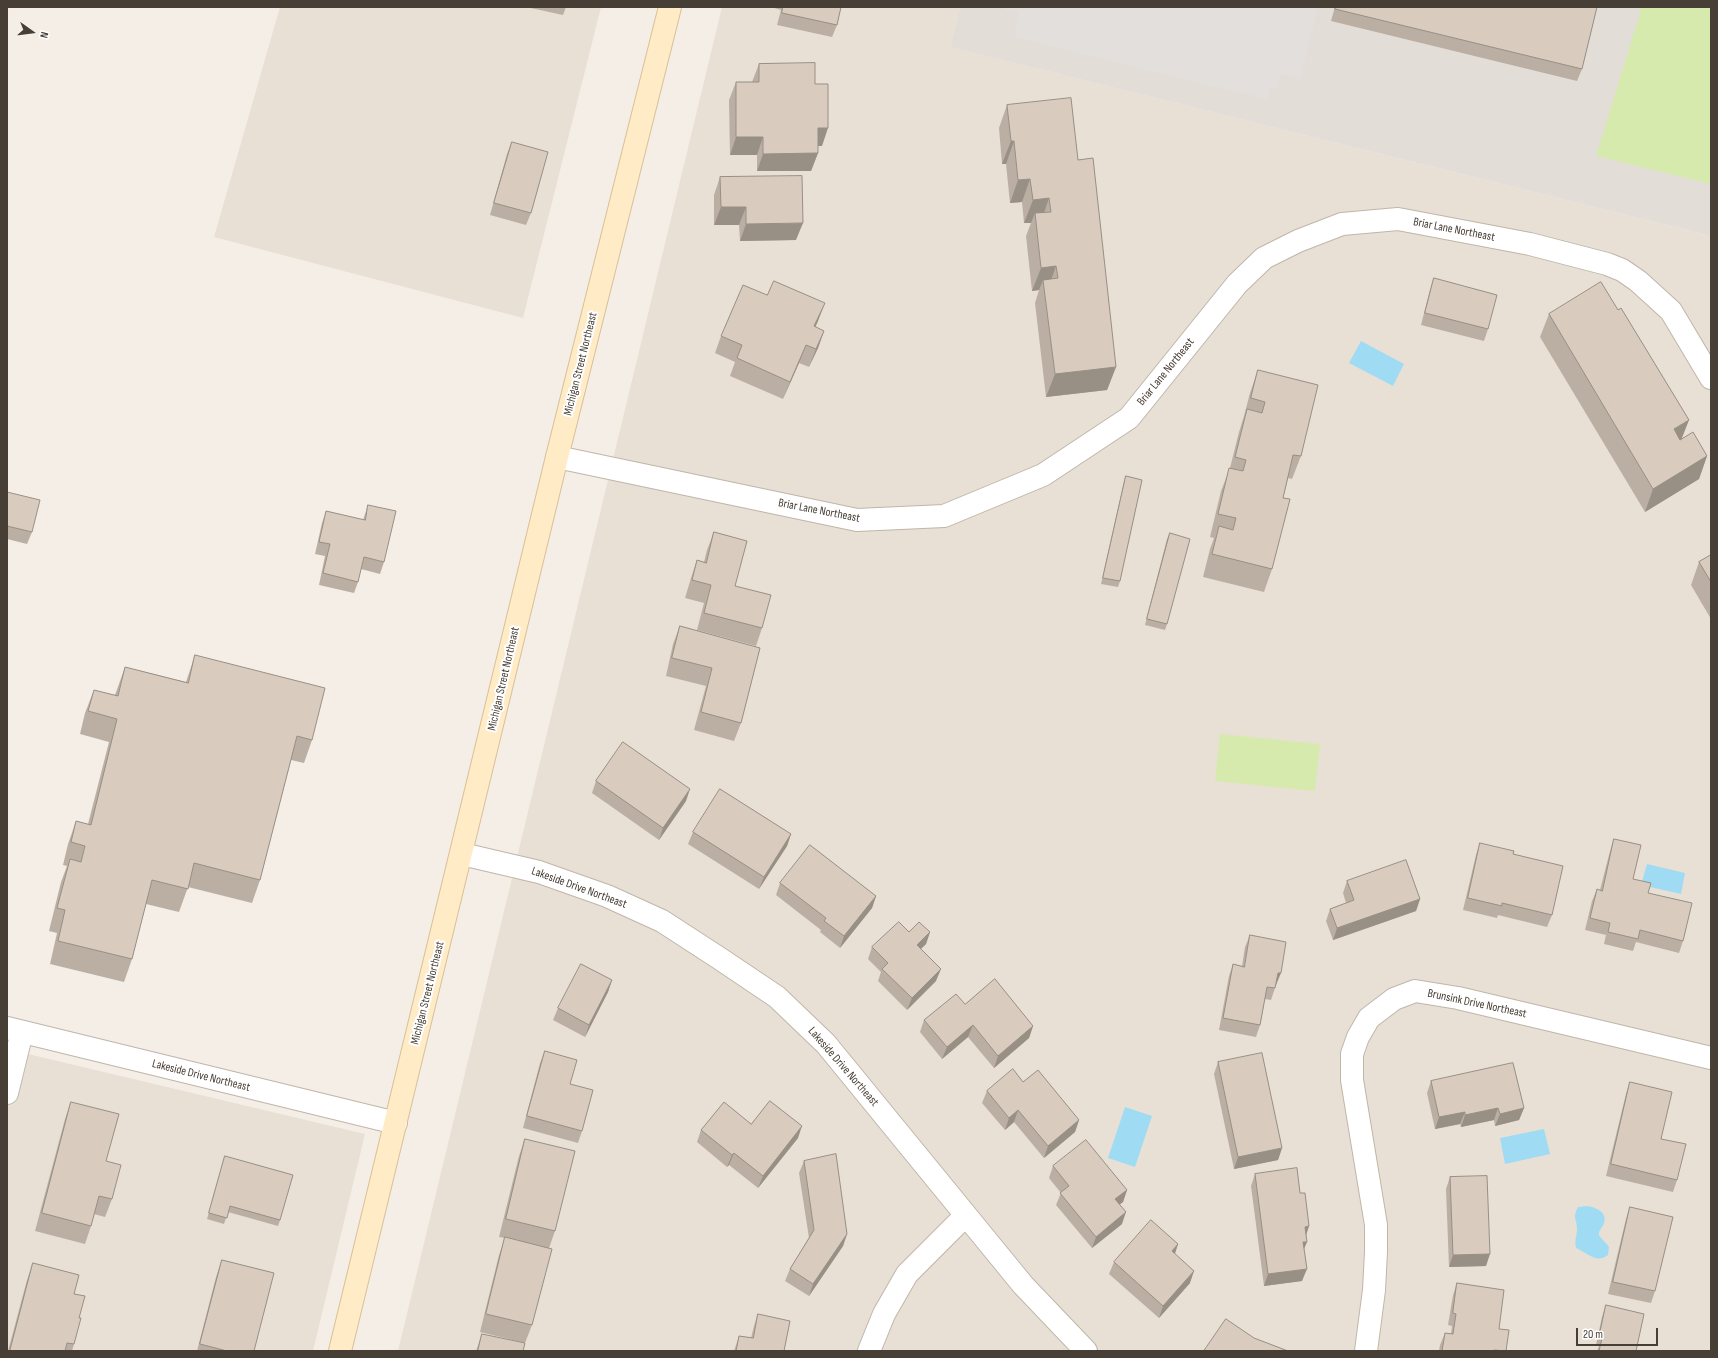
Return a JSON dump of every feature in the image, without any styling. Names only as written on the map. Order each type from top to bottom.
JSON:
[{"type":"main road","name":"Michigan Street Northeast","points":[[340,1351],[462,854],[557,457],[670,7]]},
{"type":"street","name":"Briar Lane Northeast","points":[[557,457],[856,520],[944,516],[1042,475],[1129,418],[1237,284],[1264,258],[1298,241],[1342,224],[1398,219],[1530,244],[1607,264],[1622,270],[1638,281],[1671,312],[1711,378]]},
{"type":"street","name":"Lakeside Drive Northeast","points":[[462,854],[539,872],[607,896],[662,922],[777,997],[826,1044],[965,1216],[1023,1285],[1086,1351]]},
{"type":"street","name":"Brunsink Drive Northeast","points":[[1366,1351],[1374,1283],[1376,1225],[1352,1080],[1352,1054],[1358,1037],[1369,1018],[1394,999],[1415,991],[1458,998],[1711,1058]]},
{"type":"street","name":"Lakeside Drive Northeast","points":[[15,1030],[396,1123]]},
{"type":"street","points":[[7,1093],[15,1030]]},
{"type":"street","points":[[869,1351],[884,1314],[907,1274],[965,1216]]},
{"type":"shaded area","points":[[280,7],[601,7],[523,318],[214,237]]},
{"type":"shaded area","points":[[722,7],[960,7],[950,47],[1711,236],[1711,1351],[398,1351]]},
{"type":"shaded area","points":[[960,7],[1711,7],[1711,236],[950,47]]},
{"type":"shaded area","points":[[1006,7],[1318,7],[1300,79],[1281,74],[1277,89],[1271,88],[1267,99],[1015,37],[1018,13],[1017,11],[1005,10]]},
{"type":"shaded area","points":[[7,1049],[365,1134],[313,1351],[7,1351]]},
{"type":"green space","points":[[1642,7],[1711,7],[1711,184],[1596,156]]},
{"type":"green space","points":[[1220,734],[1320,744],[1315,791],[1215,781]]},
{"type":"water","points":[[1361,341],[1404,364],[1393,386],[1349,363]]},
{"type":"water","points":[[1647,864],[1685,873],[1681,894],[1641,885]]},
{"type":"water","points":[[1125,1107],[1152,1116],[1135,1167],[1108,1158]]},
{"type":"water","points":[[1544,1129],[1550,1154],[1505,1164],[1500,1138]]},
{"type":"water","points":[[1587,1206],[1600,1211],[1605,1219],[1599,1232],[1599,1235],[1609,1247],[1608,1255],[1604,1257],[1592,1257],[1576,1248],[1575,1242],[1577,1226],[1575,1214],[1578,1207]]},
{"type":"building","points":[[783,7],[841,7],[837,25],[782,13]]},
{"type":"building","points":[[1336,7],[1597,7],[1582,69],[1335,9]]},
{"type":"building","points":[[815,63],[815,84],[828,84],[828,128],[818,128],[818,153],[763,154],[763,137],[736,137],[736,82],[759,82],[759,64]]},
{"type":"building","points":[[1071,98],[1078,160],[1093,158],[1116,367],[1055,374],[1043,280],[1058,278],[1056,266],[1041,268],[1035,213],[1051,212],[1049,198],[1033,200],[1030,179],[1018,180],[1014,141],[1011,141],[1007,105]]},
{"type":"building","points":[[512,142],[548,152],[531,213],[494,203]]},
{"type":"building","points":[[802,176],[803,223],[746,224],[746,207],[721,207],[720,177]]},
{"type":"building","points":[[1434,278],[1497,295],[1488,329],[1425,313]]},
{"type":"building","points":[[774,281],[825,303],[814,326],[824,331],[816,349],[806,345],[790,382],[737,358],[742,345],[721,336],[743,285],[767,295]]},
{"type":"building","points":[[1601,282],[1618,310],[1621,308],[1689,420],[1674,429],[1680,440],[1693,432],[1707,456],[1653,489],[1549,314]]},
{"type":"building","points":[[1258,370],[1318,385],[1301,456],[1293,455],[1283,498],[1290,499],[1272,569],[1212,554],[1219,526],[1233,530],[1236,518],[1218,514],[1229,468],[1243,471],[1246,460],[1235,457],[1247,409],[1262,413],[1265,402],[1251,398]]},
{"type":"building","points":[[1126,476],[1142,480],[1120,581],[1103,578]]},
{"type":"building","points":[[7,492],[40,500],[32,532],[7,526]]},
{"type":"building","points":[[368,505],[396,511],[384,562],[364,557],[358,582],[323,573],[330,544],[319,542],[326,511],[365,520]]},
{"type":"building","points":[[714,532],[747,541],[735,586],[771,595],[762,628],[704,613],[711,585],[692,580],[697,560],[706,563]]},
{"type":"building","points":[[1170,533],[1190,539],[1167,624],[1147,619]]},
{"type":"building","points":[[1711,555],[1711,582],[1699,562]]},
{"type":"building","points":[[680,626],[760,648],[741,723],[701,712],[712,668],[672,658]]},
{"type":"building","points":[[195,655],[325,688],[312,740],[297,736],[260,880],[194,863],[188,889],[152,880],[132,959],[58,941],[65,910],[57,908],[70,859],[81,862],[85,846],[71,842],[76,821],[91,825],[117,719],[88,711],[94,690],[118,696],[125,667],[188,683]]},
{"type":"building","points":[[623,742],[690,789],[663,828],[596,781]]},
{"type":"building","points":[[720,789],[791,834],[764,877],[693,832]]},
{"type":"building","points":[[1614,839],[1641,845],[1633,879],[1651,883],[1648,893],[1692,903],[1683,941],[1640,930],[1638,939],[1608,932],[1610,923],[1590,918],[1597,889],[1602,891]]},
{"type":"building","points":[[1480,843],[1514,851],[1513,854],[1563,866],[1552,915],[1502,903],[1502,906],[1468,898]]},
{"type":"building","points":[[810,845],[876,896],[844,936],[824,921],[826,918],[780,883]]},
{"type":"building","points":[[1406,860],[1420,899],[1337,928],[1330,909],[1354,900],[1347,881]]},
{"type":"building","points":[[899,922],[909,932],[919,922],[930,932],[917,945],[941,969],[912,998],[882,969],[888,963],[872,947]]},
{"type":"building","points":[[1250,935],[1286,942],[1281,973],[1278,973],[1275,988],[1267,987],[1260,1025],[1223,1018],[1233,964],[1244,967]]},
{"type":"building","points":[[581,964],[612,980],[589,1025],[558,1008]]},
{"type":"building","points":[[995,979],[1033,1026],[998,1056],[973,1025],[947,1047],[924,1020],[956,994],[965,1004]]},
{"type":"building","points":[[545,1051],[577,1060],[570,1084],[593,1090],[582,1131],[527,1116]]},
{"type":"building","points":[[1262,1053],[1282,1148],[1238,1157],[1218,1062]]},
{"type":"building","points":[[1513,1063],[1524,1108],[1500,1114],[1498,1108],[1465,1115],[1465,1112],[1439,1117],[1431,1081]]},
{"type":"building","points":[[1013,1069],[1023,1082],[1038,1070],[1079,1120],[1048,1146],[1018,1110],[1009,1118],[987,1091]]},
{"type":"building","points":[[1630,1082],[1672,1092],[1661,1139],[1686,1144],[1677,1180],[1611,1164]]},
{"type":"building","points":[[770,1101],[802,1126],[763,1176],[734,1153],[732,1155],[701,1130],[724,1102],[751,1124]]},
{"type":"building","points":[[71,1102],[119,1114],[106,1161],[121,1165],[112,1199],[99,1196],[91,1226],[42,1213]]},
{"type":"building","points":[[525,1139],[575,1151],[555,1231],[506,1219]]},
{"type":"building","points":[[1086,1140],[1127,1190],[1115,1199],[1126,1212],[1096,1237],[1060,1193],[1069,1186],[1053,1166]]},
{"type":"building","points":[[836,1154],[847,1234],[813,1284],[790,1269],[814,1230],[804,1161]]},
{"type":"building","points":[[225,1156],[293,1175],[280,1220],[230,1206],[227,1218],[209,1213]]},
{"type":"building","points":[[1297,1168],[1300,1193],[1305,1193],[1309,1226],[1305,1227],[1307,1242],[1303,1242],[1307,1269],[1268,1274],[1255,1174]]},
{"type":"building","points":[[1487,1176],[1490,1254],[1453,1255],[1450,1177]]},
{"type":"building","points":[[1630,1207],[1673,1217],[1655,1291],[1613,1282]]},
{"type":"building","points":[[1151,1220],[1178,1244],[1172,1251],[1194,1271],[1163,1306],[1114,1262]]},
{"type":"building","points":[[505,1237],[552,1249],[532,1325],[486,1314]]},
{"type":"building","points":[[222,1260],[274,1273],[254,1351],[227,1351],[200,1344]]},
{"type":"building","points":[[33,1263],[79,1275],[74,1294],[85,1296],[79,1318],[81,1318],[74,1344],[67,1343],[65,1351],[10,1351]]},
{"type":"building","points":[[1457,1283],[1504,1290],[1499,1329],[1509,1330],[1506,1351],[1442,1351],[1445,1333],[1453,1334],[1456,1314],[1453,1313]]},
{"type":"building","points":[[1606,1305],[1644,1314],[1636,1351],[1599,1351],[1603,1334],[1600,1333]]},
{"type":"building","points":[[758,1314],[790,1321],[784,1351],[736,1351],[739,1336],[753,1338]]},
{"type":"building","points":[[1226,1319],[1254,1338],[1288,1351],[1204,1351]]},
{"type":"building","points":[[482,1334],[525,1343],[523,1351],[478,1351]]}]
